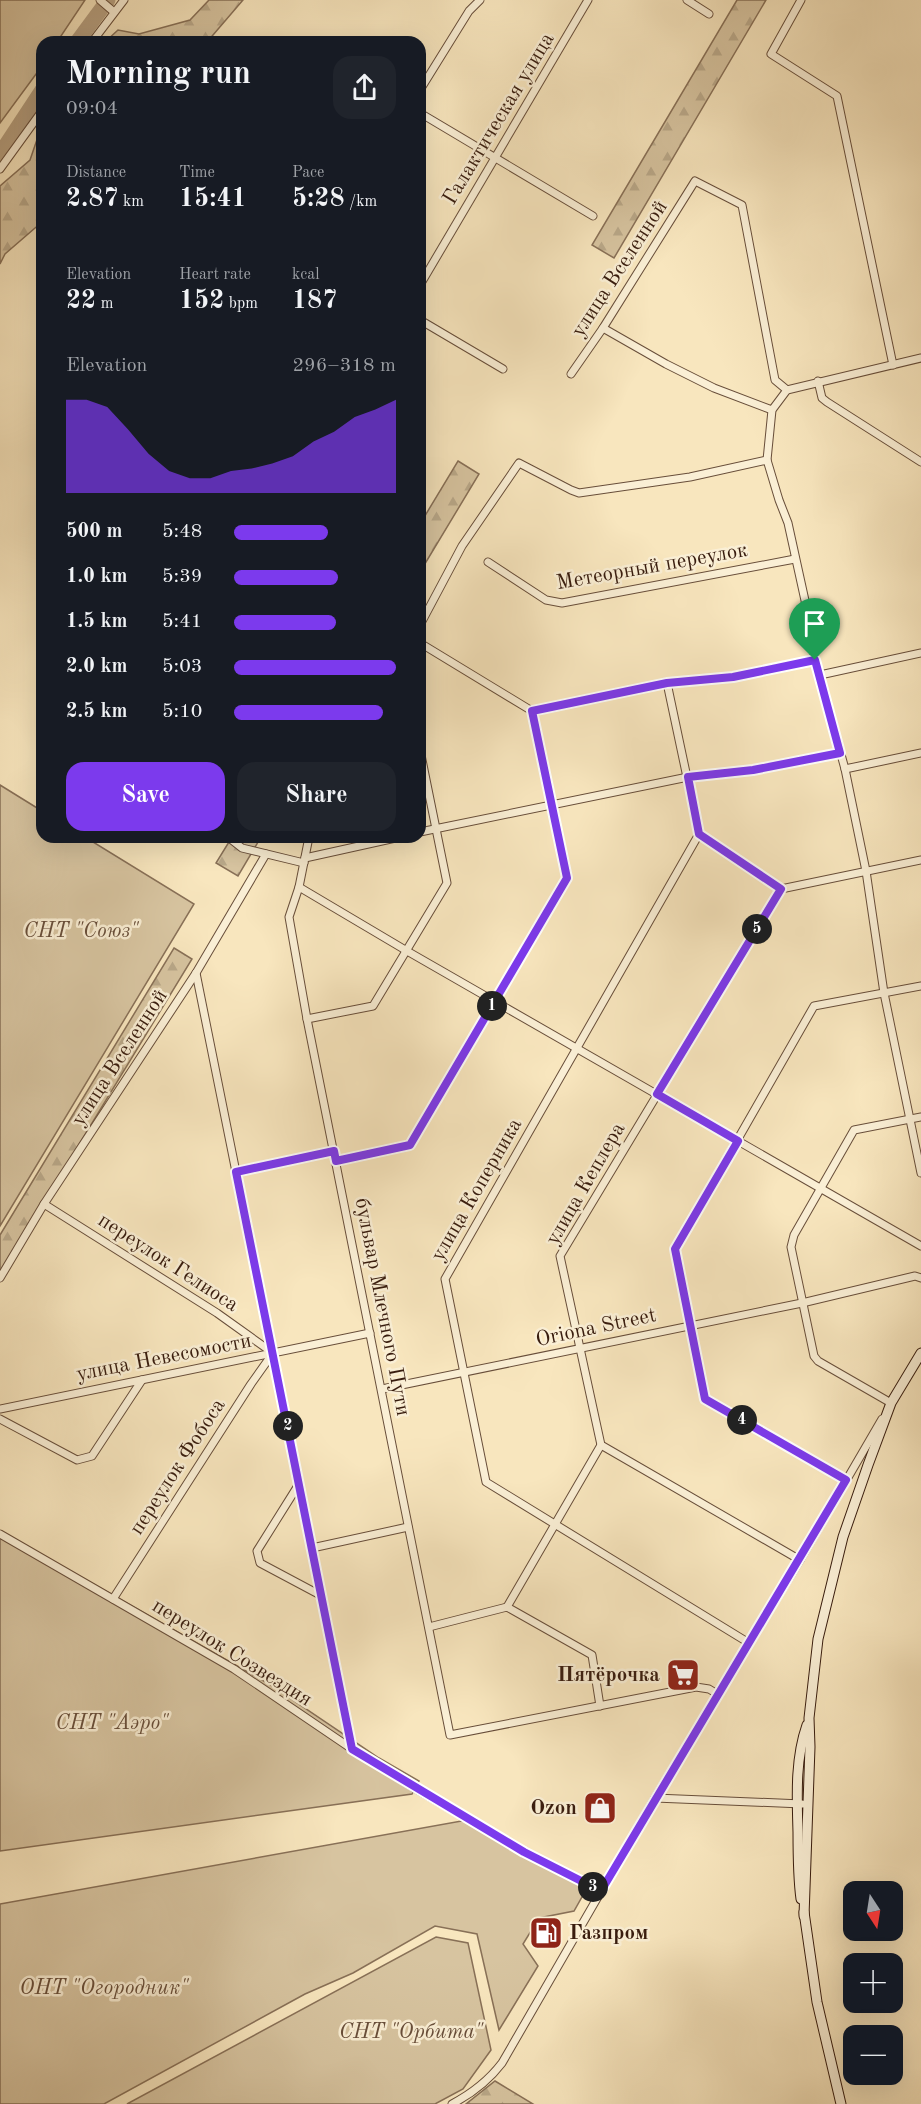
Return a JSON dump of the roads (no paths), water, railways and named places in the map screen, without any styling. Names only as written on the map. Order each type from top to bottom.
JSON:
[{"type":"main road","points":[[804,1916],[809,1718],[818,1639],[843,1537],[891,1403],[921,1353]]},
{"type":"main road","points":[[809,1718],[800,1745],[797,1804],[798,1871],[817,2002],[841,2104]]},
{"type":"street","points":[[100,0],[114,12]]},
{"type":"street","points":[[96,36],[124,0]]},
{"type":"street","points":[[426,80],[469,11],[480,0]]},
{"type":"street","name":"Галактическая улица","points":[[426,275],[588,0]]},
{"type":"street","points":[[687,0],[710,14]]},
{"type":"street","points":[[801,0],[771,54],[837,96],[893,365]]},
{"type":"street","points":[[426,117],[593,216]]},
{"type":"street","points":[[0,169],[36,119]]},
{"type":"street","name":"улица Вселенной","points":[[571,374],[603,328],[696,181],[742,205],[775,380],[787,390]]},
{"type":"street","points":[[426,324],[502,369]]},
{"type":"street","points":[[603,328],[714,388],[772,410]]},
{"type":"street","points":[[921,358],[787,390],[772,410],[767,460],[788,523],[815,660],[845,769],[866,871],[884,993],[921,1173]]},
{"type":"street","points":[[818,381],[822,398],[827,402],[921,462]]},
{"type":"street","points":[[426,614],[462,546],[519,463],[579,492],[690,477],[767,460]]},
{"type":"street","name":"Метеорный переулок","points":[[488,562],[546,600],[562,603],[795,558]]},
{"type":"street","points":[[426,647],[532,711],[667,683],[733,677],[815,660]]},
{"type":"street","points":[[820,675],[921,653]]},
{"type":"street","points":[[667,683],[699,834],[781,889],[921,860]]},
{"type":"street","points":[[336,1161],[410,1145],[567,878],[532,711]]},
{"type":"street","points":[[426,831],[688,777],[753,770],[840,753]]},
{"type":"street","points":[[845,769],[921,753]]},
{"type":"street","points":[[307,1019],[373,1006],[447,884],[426,778]]},
{"type":"street","name":"улица Коперника","points":[[699,834],[445,1279],[486,1482],[749,1643]]},
{"type":"street","points":[[236,843],[242,848],[266,854],[304,860],[375,843]]},
{"type":"street","points":[[308,843],[299,886],[407,951],[921,1246]]},
{"type":"street","name":"улица Вселенной","points":[[0,1278],[44,1204],[195,973],[266,854]]},
{"type":"street","name":"бульвар Млечного Пути","points":[[299,886],[289,917],[307,1019],[450,1735],[600,1706]]},
{"type":"street","name":"улица Кеплера","points":[[601,1445],[560,1256],[781,889]]},
{"type":"street","points":[[195,973],[352,1749]]},
{"type":"street","points":[[846,1480],[705,1399],[675,1249],[814,1006],[921,986]]},
{"type":"street","points":[[452,2104],[464,2098],[492,2075],[502,2062],[655,1798],[800,1560],[891,1403],[818,1361],[811,1350],[791,1247],[794,1235],[854,1130],[921,1117]]},
{"type":"street","points":[[236,1172],[334,1151]]},
{"type":"street","name":"переулок Гелиоса","points":[[44,1204],[217,1313],[273,1353]]},
{"type":"street","name":"Oriona Street","points":[[382,1389],[802,1303],[915,1275],[921,1278]]},
{"type":"street","name":"улица Невесомости","points":[[0,1409],[370,1334]]},
{"type":"street","name":"переулок Фобоса","points":[[113,1599],[273,1353]]},
{"type":"street","points":[[0,1419],[77,1460],[92,1456],[142,1380]]},
{"type":"street","points":[[507,1607],[601,1445],[800,1560]]},
{"type":"street","points":[[299,1484],[257,1551],[260,1563],[322,1596]]},
{"type":"street","points":[[312,1548],[408,1527]]},
{"type":"street","name":"переулок Созвездия","points":[[0,1534],[234,1670],[352,1749],[524,1852],[601,1891]]},
{"type":"street","points":[[429,1627],[507,1607],[592,1655],[600,1706],[696,1687],[709,1689],[718,1695]]},
{"type":"street","points":[[655,1798],[807,1803]]},
{"type":"waterway","points":[[81,36],[108,0]]},
{"type":"waterway","points":[[0,154],[36,99]]},
{"type":"place","name":"Пятёрочка","points":[[683,1675]]},
{"type":"place","name":"Ozon","points":[[600,1808]]},
{"type":"place","name":"Газпром","points":[[546,1933]]},
{"type":"park label","name":"СНТ \"Союз\"","points":[[81,931]]},
{"type":"park label","name":"СНТ \"Аэро\"","points":[[112,1723]]},
{"type":"park label","name":"ОНТ \"Огородник\"","points":[[104,1988]]},
{"type":"park label","name":"СНТ \"Орбита\"","points":[[411,2032]]}]
